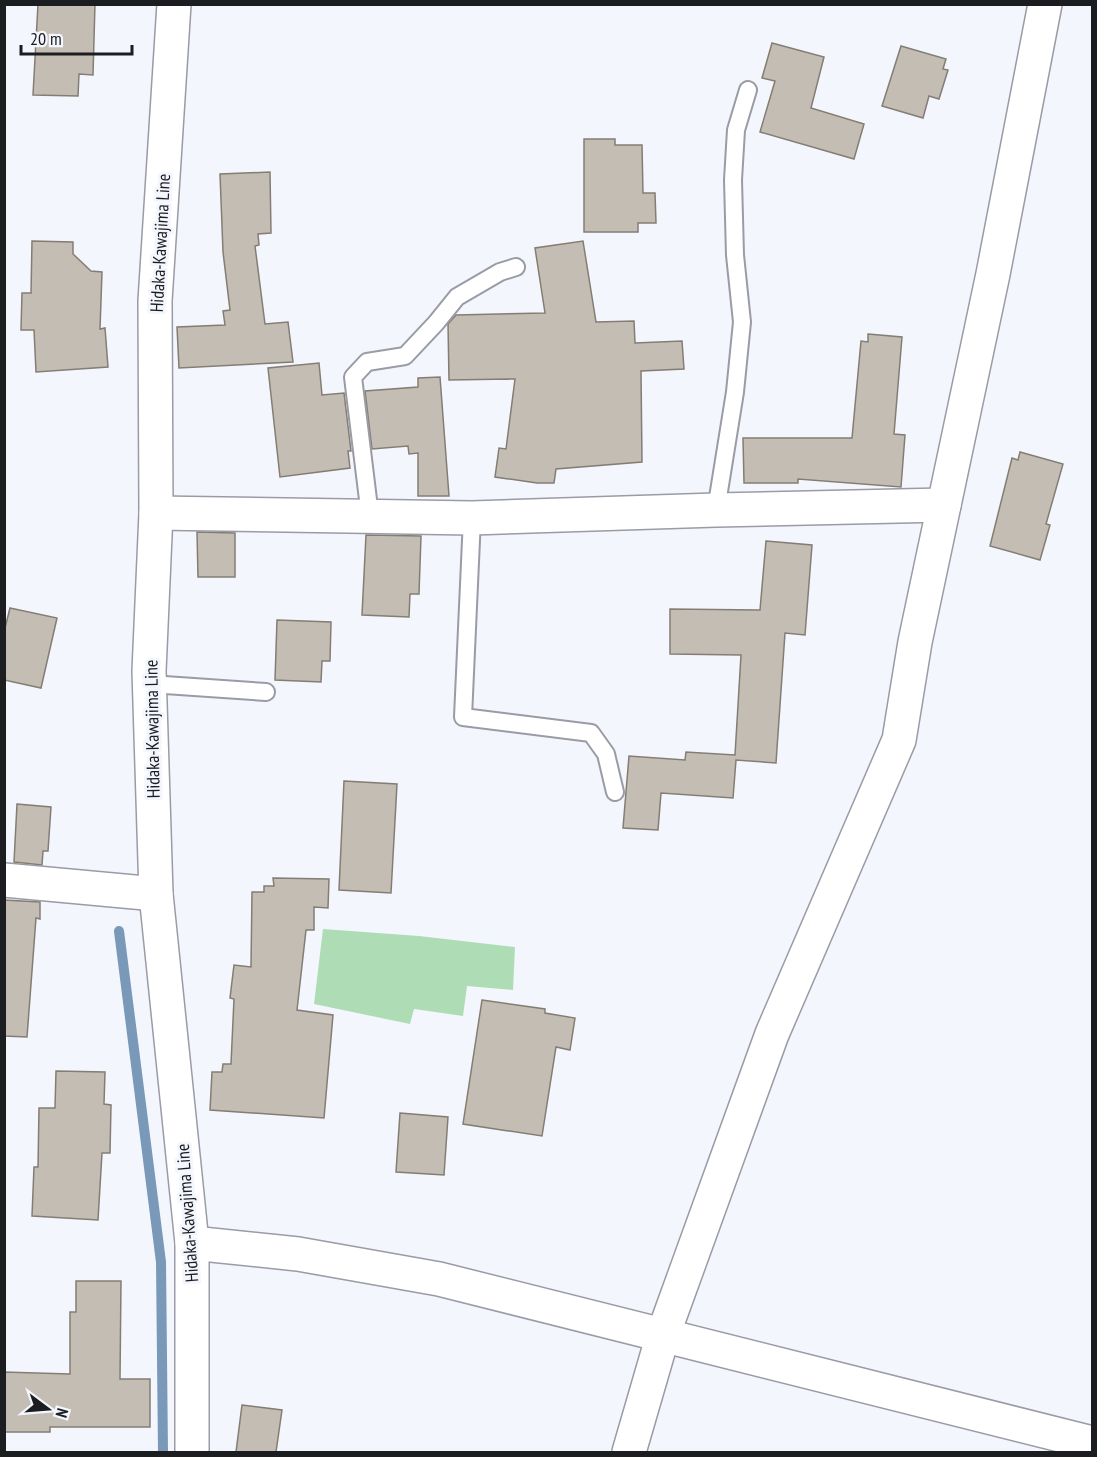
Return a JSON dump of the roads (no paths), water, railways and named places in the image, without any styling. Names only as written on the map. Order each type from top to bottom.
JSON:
[{"type":"street","name":"Hidaka-Kawajima Line","points":[[174,4],[155,301],[156,513],[150,684],[156,894],[192,1243],[192,1452]]},
{"type":"street","points":[[629,1452],[663,1335],[772,1034],[899,740],[915,642],[993,274],[1045,4]]},
{"type":"street","points":[[156,513],[472,518],[944,505]]},
{"type":"street","points":[[4,880],[156,894]]},
{"type":"street","points":[[192,1243],[298,1254],[439,1278],[1092,1443]]},
{"type":"lane","points":[[716,510],[735,392],[742,322],[735,255],[733,180],[736,130],[748,90]]},
{"type":"lane","points":[[370,516],[353,377],[367,362],[405,356],[457,297],[500,272],[516,267]]},
{"type":"lane","points":[[472,518],[463,717],[591,733],[606,754],[615,792]]},
{"type":"lane","points":[[150,684],[266,692]]},
{"type":"waterway","points":[[119,931],[161,1262],[163,1452]]}]
